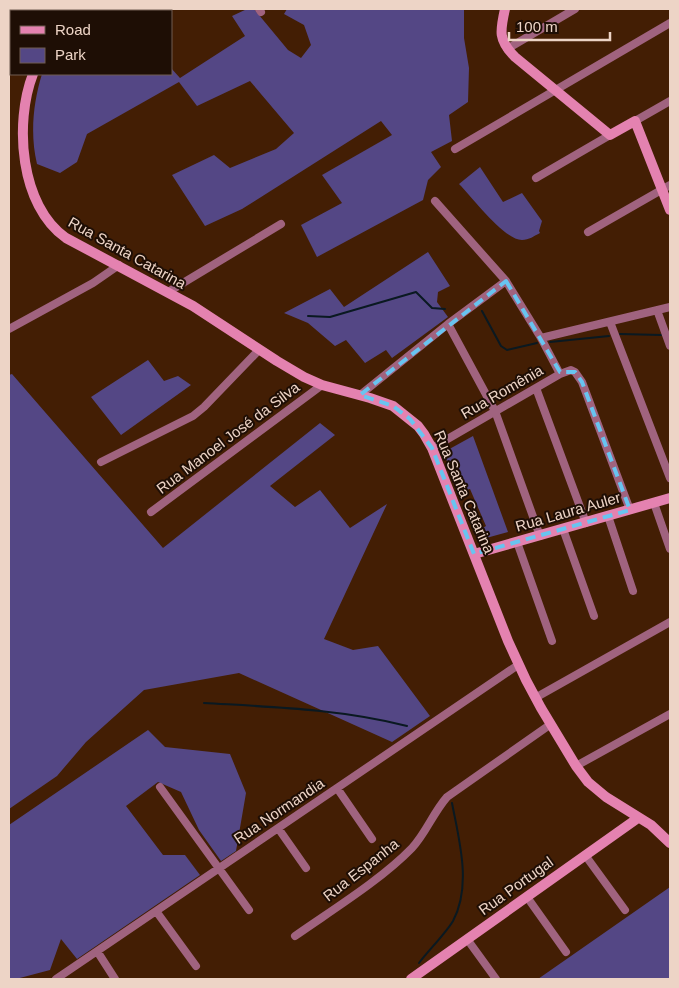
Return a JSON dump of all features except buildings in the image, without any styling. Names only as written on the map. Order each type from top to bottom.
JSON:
[{"type":"main road","points":[[505,9],[501,31],[504,44],[508,49],[610,135],[635,121],[666,187],[670,210]]},
{"type":"main road","name":"Rua Santa Catarina","points":[[33,75],[26,95],[22,132],[25,160],[39,207],[54,230],[168,292],[290,370],[322,386],[383,402],[400,411],[418,426],[432,448],[518,665],[535,698],[576,766],[597,790],[659,831],[670,843]]},
{"type":"main road","name":"Rua Laura Auler","points":[[474,554],[670,498]]},
{"type":"main road","name":"Rua Portugal","points":[[411,979],[638,818]]},
{"type":"street","points":[[508,49],[575,9]]},
{"type":"street","points":[[455,149],[670,23]]},
{"type":"street","points":[[635,121],[670,101]]},
{"type":"street","points":[[536,178],[610,135]]},
{"type":"street","points":[[588,232],[666,187]]},
{"type":"street","points":[[435,201],[506,281],[541,338],[560,374],[571,370],[575,372],[582,382],[630,510]]},
{"type":"street","points":[[168,292],[281,224]]},
{"type":"street","points":[[9,329],[93,283],[119,265]]},
{"type":"street","points":[[360,395],[448,324],[506,281]]},
{"type":"street","points":[[541,338],[670,307]]},
{"type":"street","points":[[657,310],[670,346]]},
{"type":"street","points":[[610,322],[670,478]]},
{"type":"street","points":[[448,324],[495,412],[540,536]]},
{"type":"street","points":[[101,462],[193,416],[259,350]]},
{"type":"street","name":"Rua Romênia","points":[[432,448],[560,374]]},
{"type":"street","name":"Rua Manoel José da Silva","points":[[151,512],[322,386]]},
{"type":"street","points":[[536,388],[586,523]]},
{"type":"street","points":[[654,503],[670,549]]},
{"type":"street","points":[[608,516],[633,591]]},
{"type":"street","points":[[563,529],[594,616]]},
{"type":"street","points":[[517,542],[552,641]]},
{"type":"street","points":[[535,698],[670,622]]},
{"type":"street","name":"Rua Normandia","points":[[56,979],[518,665]]},
{"type":"street","points":[[576,766],[670,714]]},
{"type":"street","name":"Rua Espanha","points":[[295,936],[403,856],[422,836],[436,810],[447,798],[551,724]]},
{"type":"street","points":[[160,786],[249,910]]},
{"type":"street","points":[[337,788],[372,839]]},
{"type":"street","points":[[278,828],[306,868]]},
{"type":"street","points":[[585,855],[625,910]]},
{"type":"street","points":[[527,897],[566,952]]},
{"type":"street","points":[[156,911],[196,966]]},
{"type":"street","points":[[467,940],[496,979]]},
{"type":"street","points":[[97,951],[115,979]]},
{"type":"highlighted area","points":[[506,281],[560,372],[575,372],[582,382],[630,510],[474,554],[432,448],[410,419],[393,406],[360,395]]},
{"type":"green space","points":[[247,9],[254,9],[288,50],[301,58],[311,45],[304,25],[284,14],[287,9],[464,9],[464,38],[469,68],[468,102],[449,115],[452,141],[431,152],[441,167],[428,180],[423,200],[317,257],[301,225],[342,203],[322,175],[392,135],[381,121],[242,209],[205,226],[172,175],[214,155],[230,168],[276,149],[294,133],[250,81],[197,106],[179,82],[87,134],[77,162],[60,173],[37,164],[33,130],[36,96],[42,75],[172,75],[172,69],[180,78],[245,36],[232,16]]},
{"type":"green space","points":[[480,167],[503,202],[522,193],[542,221],[540,233],[525,240],[514,238],[497,226],[480,208],[459,184]]},
{"type":"green space","points":[[428,252],[450,286],[438,292],[437,302],[448,317],[392,358],[386,350],[365,363],[346,340],[335,346],[308,323],[284,313],[330,289],[344,307]]},
{"type":"green space","points":[[148,360],[164,381],[178,376],[191,385],[121,435],[91,397]]},
{"type":"green space","points":[[12,374],[163,548],[320,423],[335,435],[270,486],[295,507],[320,490],[350,528],[387,504],[324,639],[353,650],[378,646],[430,716],[392,742],[239,673],[144,690],[86,742],[57,776],[9,809],[9,375]]},
{"type":"green space","points":[[473,436],[508,532],[479,540],[475,533],[486,526],[470,489],[457,493],[444,452]]},
{"type":"green space","points":[[148,730],[165,747],[230,754],[246,793],[236,851],[221,861],[199,830],[181,792],[158,782],[126,806],[163,855],[185,855],[200,875],[77,959],[61,939],[50,970],[16,979],[9,979],[9,825]]},
{"type":"green space","points":[[670,887],[670,979],[538,979]]},
{"type":"waterway","points":[[308,316],[330,317],[416,292],[432,308],[445,309]]},
{"type":"waterway","points":[[482,311],[501,346],[507,350],[537,343]]},
{"type":"waterway","points":[[620,334],[661,335]]},
{"type":"waterway","points":[[550,342],[609,336]]},
{"type":"waterway","points":[[204,703],[331,712],[407,726]]},
{"type":"waterway","points":[[419,963],[453,921],[462,893],[462,862],[452,803]]}]
